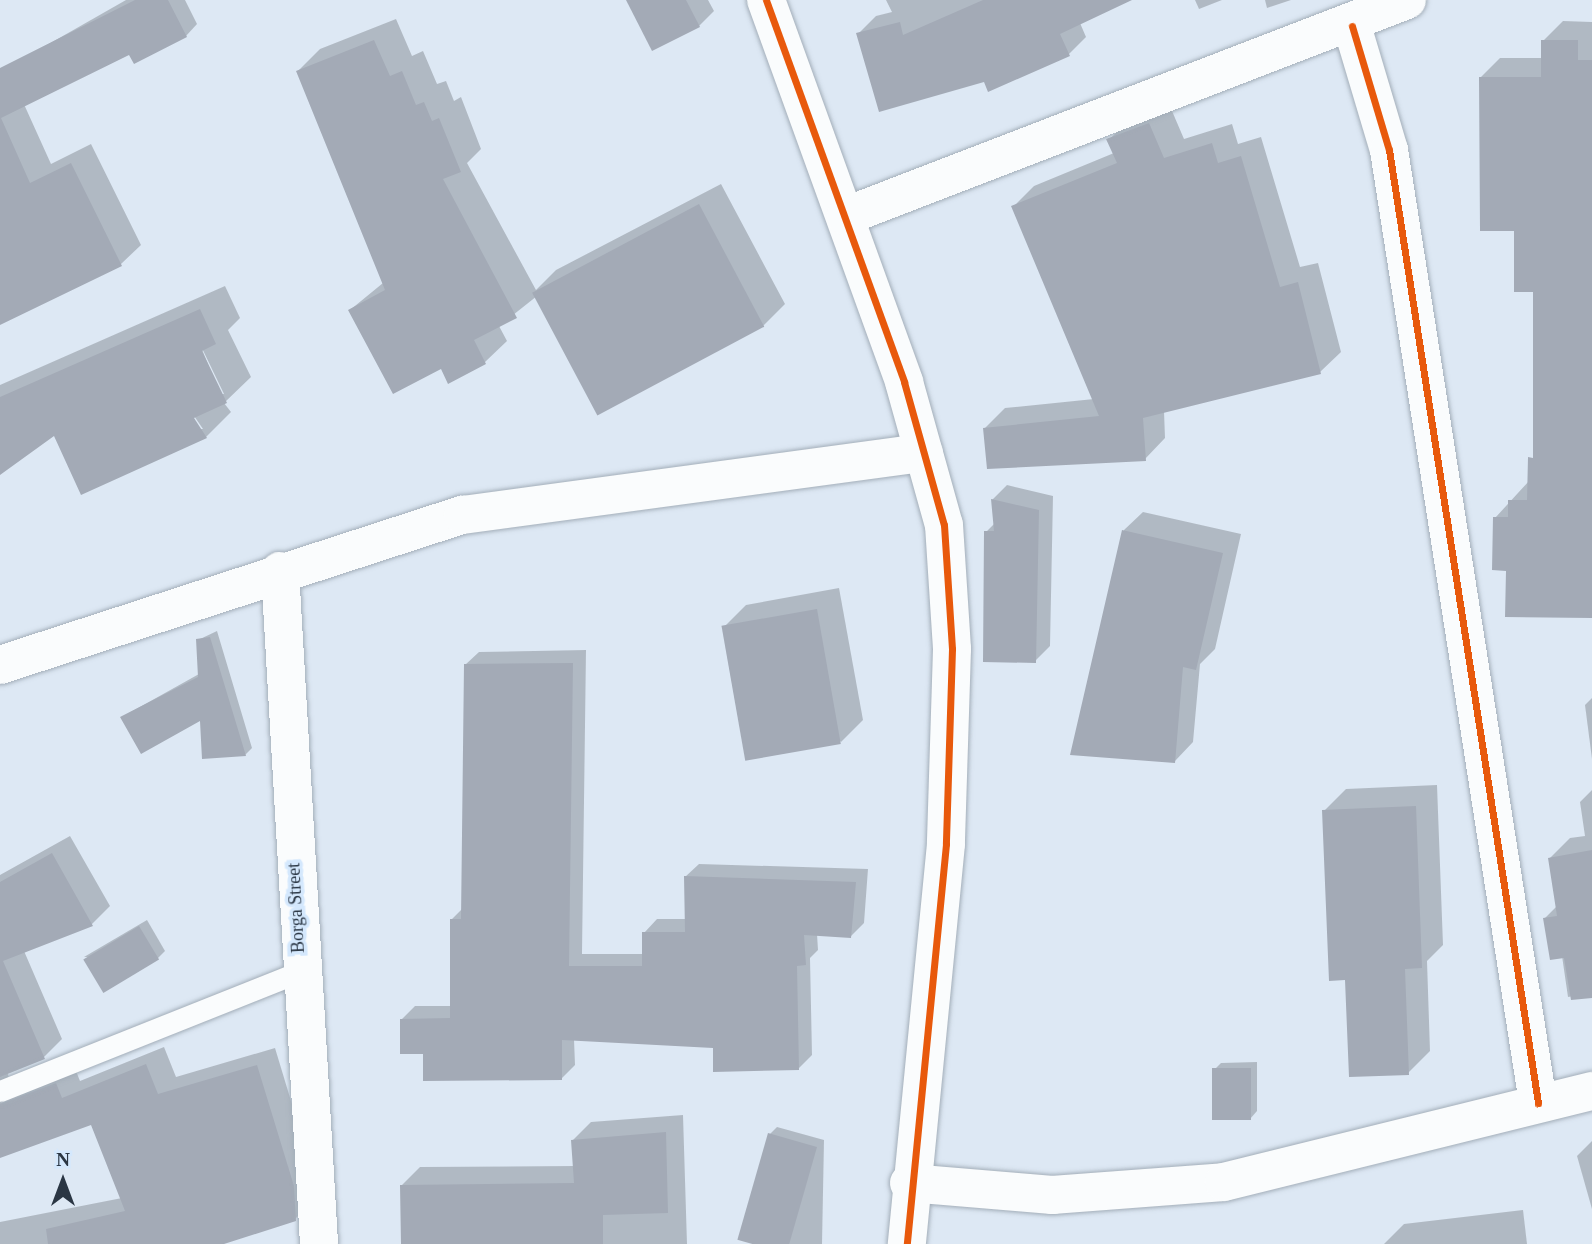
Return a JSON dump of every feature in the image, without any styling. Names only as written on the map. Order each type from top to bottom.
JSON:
[{"type":"street","points":[[765,0],[846,216],[924,453],[944,525],[952,649],[946,844],[909,1183],[907,1244]]},
{"type":"street","points":[[846,216],[1352,26],[1408,0]]},
{"type":"street","points":[[1352,26],[1389,150],[1538,1102]]},
{"type":"street","points":[[0,665],[280,571],[463,515],[924,453]]},
{"type":"street","name":"Borga Street","points":[[280,571],[299,972],[317,1140],[318,1244]]},
{"type":"street","points":[[909,1183],[1052,1195],[1224,1182],[1538,1102],[1592,1091]]},
{"type":"lane","points":[[0,1091],[299,972]]},
{"type":"building","points":[[135,0],[168,0],[187,37],[134,64],[129,55],[1,118],[30,183],[71,163],[122,266],[0,325],[0,68]]},
{"type":"building","points":[[626,0],[686,0],[700,27],[652,51]]},
{"type":"building","points":[[983,0],[1132,0],[1060,34],[1070,56],[988,92],[984,82],[879,112],[856,33],[900,22],[903,35]]},
{"type":"building","points":[[374,40],[390,76],[402,71],[416,105],[424,102],[432,121],[439,118],[461,172],[443,179],[517,318],[474,340],[486,364],[448,384],[441,369],[393,394],[348,310],[385,290],[296,71]]},
{"type":"building","points":[[1541,40],[1578,40],[1578,60],[1592,60],[1592,618],[1505,617],[1506,571],[1492,570],[1493,517],[1508,517],[1508,500],[1527,500],[1528,457],[1533,458],[1533,292],[1514,292],[1514,231],[1480,231],[1479,77],[1541,77]]},
{"type":"building","points":[[1149,123],[1164,158],[1212,143],[1218,163],[1241,156],[1280,287],[1298,282],[1321,374],[1143,418],[1146,461],[987,469],[983,428],[1099,416],[1011,206],[1117,163],[1106,139]]},
{"type":"building","points":[[699,204],[764,327],[597,415],[532,293]]},
{"type":"building","points":[[200,309],[216,344],[202,351],[227,403],[194,418],[207,438],[81,495],[54,436],[0,475],[0,397]]},
{"type":"building","points":[[991,499],[1039,510],[1036,663],[983,662],[984,531],[994,531]]},
{"type":"building","points":[[1122,530],[1223,553],[1196,670],[1183,667],[1175,763],[1070,755]]},
{"type":"building","points":[[817,609],[841,744],[745,761],[721,626]]},
{"type":"building","points":[[210,637],[246,756],[202,759],[200,721],[141,754],[120,717],[198,677],[196,639]]},
{"type":"building","points":[[573,663],[569,966],[642,966],[642,932],[685,932],[684,876],[856,882],[851,938],[804,935],[806,965],[797,966],[799,1070],[713,1072],[713,1048],[562,1040],[562,1080],[423,1081],[423,1054],[400,1054],[400,1019],[450,1018],[450,919],[461,919],[464,664]]},
{"type":"building","points":[[1416,806],[1422,968],[1405,969],[1409,1075],[1349,1077],[1345,980],[1329,981],[1322,810]]},
{"type":"building","points":[[1592,850],[1592,998],[1571,1000],[1564,958],[1550,960],[1543,918],[1557,916],[1548,858]]},
{"type":"building","points":[[52,853],[93,926],[3,961],[45,1059],[0,1077],[0,882]]},
{"type":"building","points":[[139,926],[159,959],[103,993],[83,959]]},
{"type":"building","points":[[146,1064],[158,1094],[257,1065],[294,1186],[296,1221],[224,1244],[48,1244],[46,1229],[125,1211],[91,1125],[0,1158],[0,1104],[56,1083],[62,1098]]},
{"type":"building","points":[[1212,1068],[1251,1068],[1251,1120],[1212,1120]]},
{"type":"building","points":[[666,1132],[668,1213],[603,1215],[603,1244],[401,1244],[400,1185],[574,1183],[571,1140]]},
{"type":"building","points":[[768,1133],[817,1147],[789,1244],[752,1244],[737,1240]]},
{"type":"cycle path","points":[[766,0],[904,382],[944,525],[952,649],[946,844],[907,1244]]},
{"type":"cycle path","points":[[1352,26],[1389,150],[1538,1103]]}]
